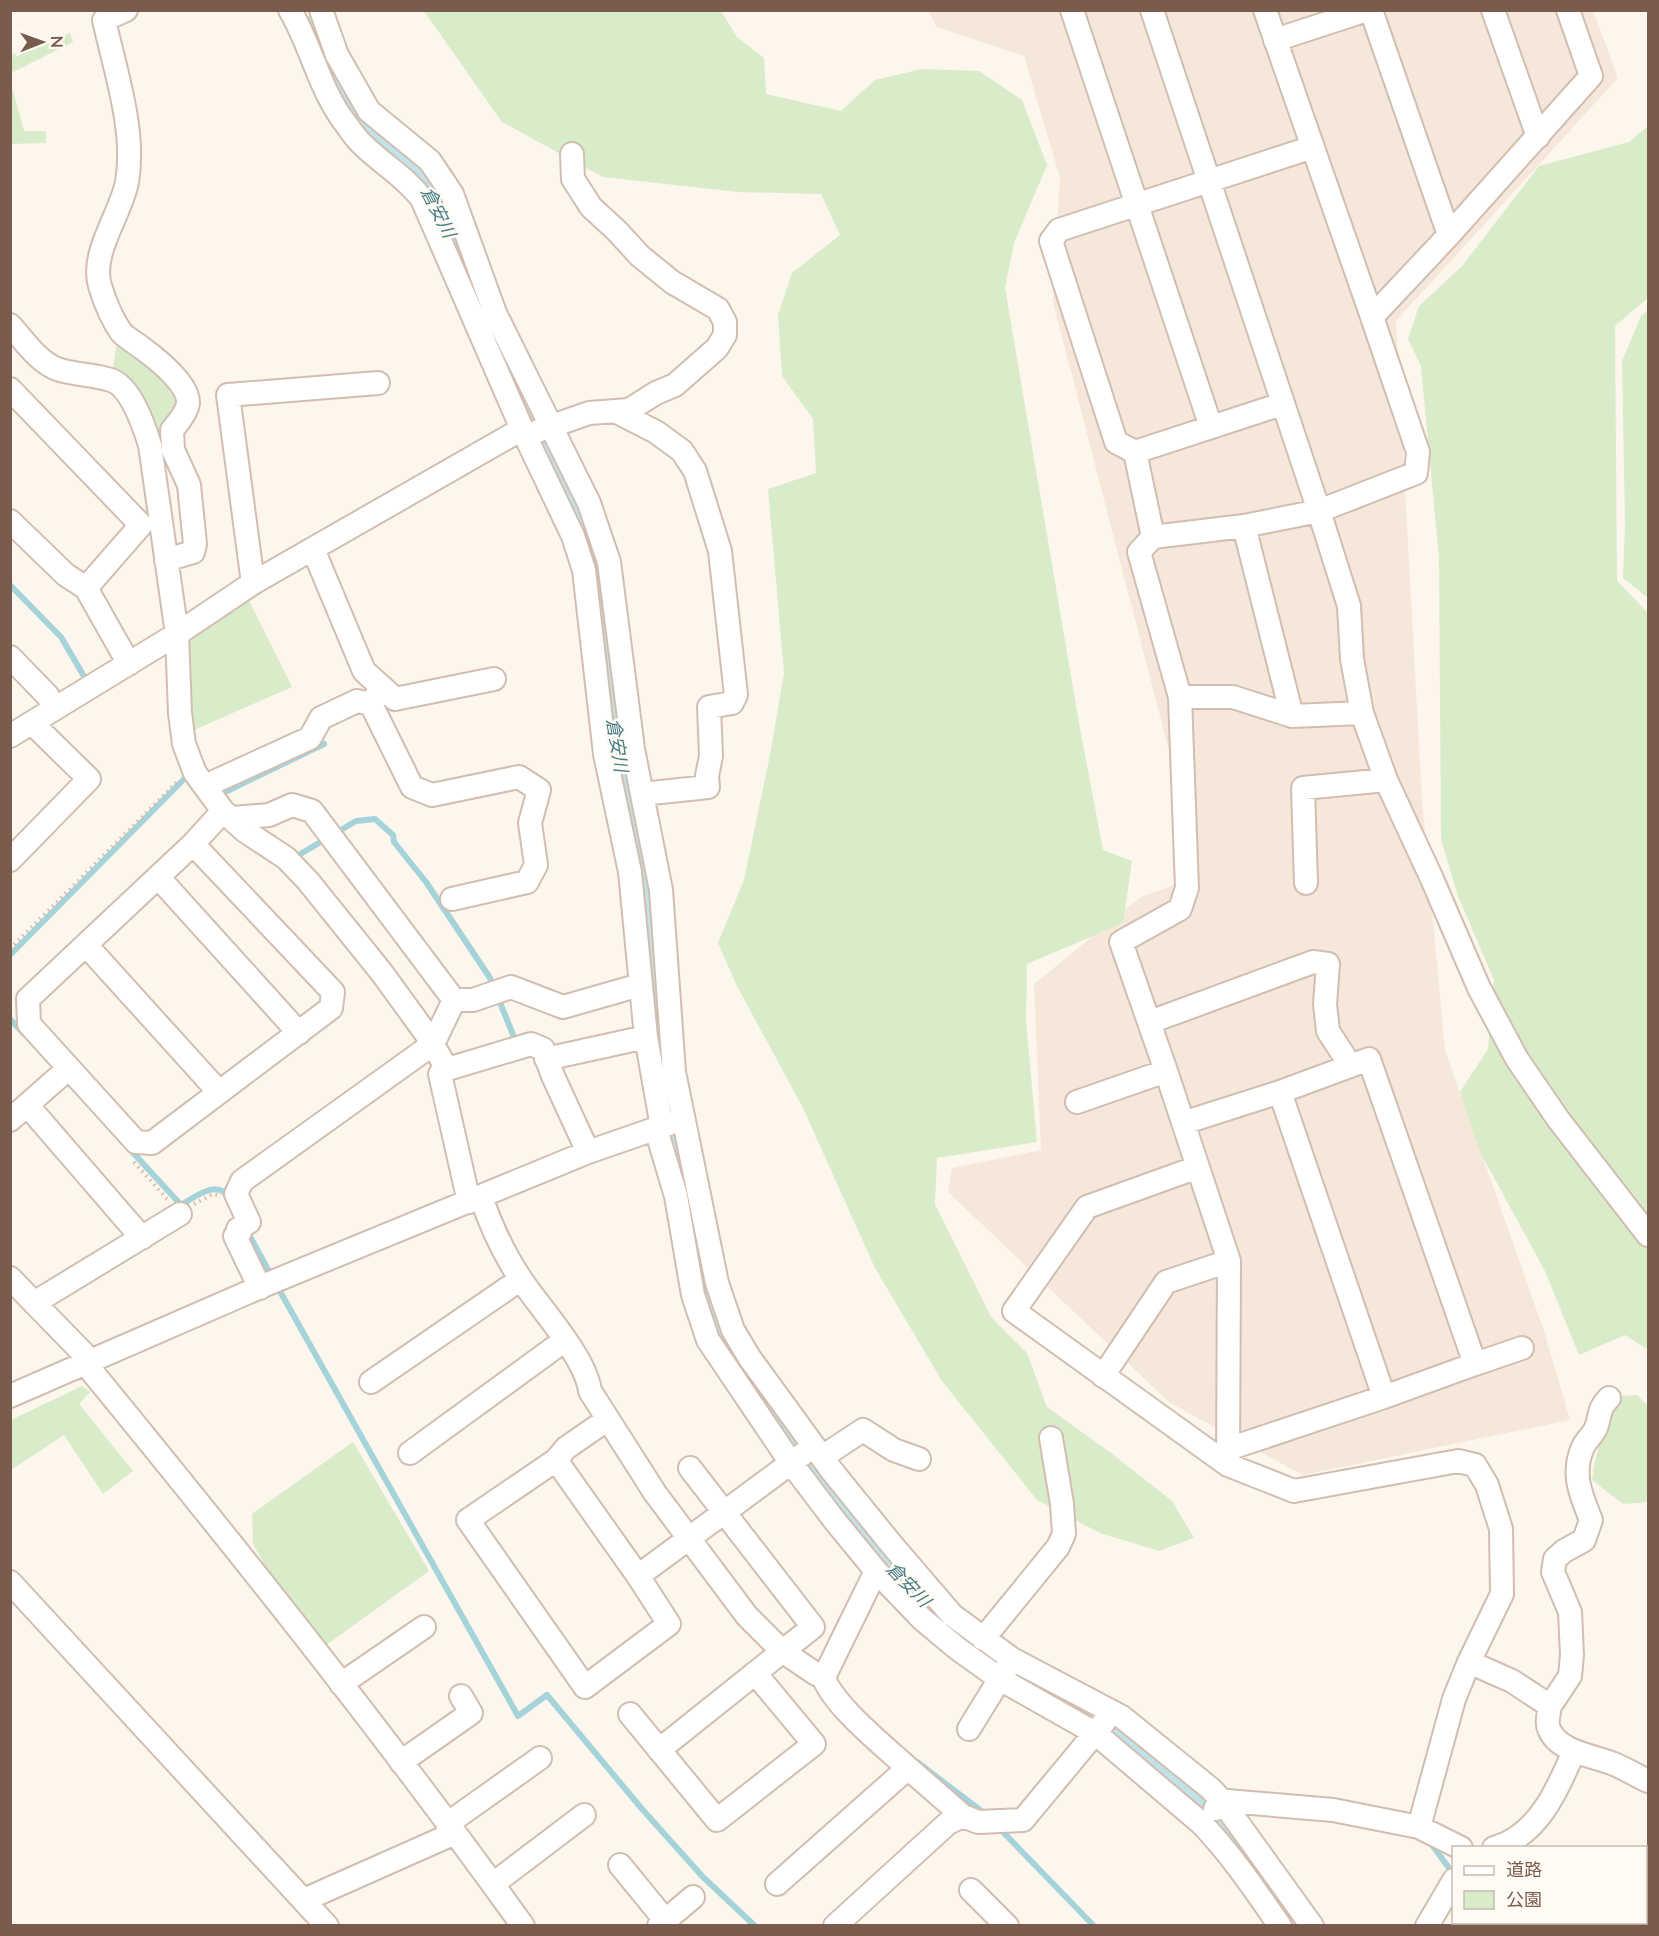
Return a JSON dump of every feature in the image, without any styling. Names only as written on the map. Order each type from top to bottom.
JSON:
[{"type":"street","points":[[126,10],[104,20],[125,115],[129,150],[127,183],[99,258],[99,282],[105,301],[122,333],[156,358],[185,388],[188,403],[181,420],[172,430],[173,450],[189,485],[195,544],[194,552],[166,560]]},
{"type":"street","points":[[1072,10],[1211,427]]},
{"type":"street","points":[[1152,10],[1349,606],[1352,659],[1362,713],[1386,780],[1479,988],[1517,1059],[1558,1119],[1648,1235]]},
{"type":"street","points":[[1228,1457],[1229,1261],[1150,1022],[1121,942],[1180,909],[1187,888],[1180,697],[1139,552],[1154,537],[1244,526],[1319,511],[1416,473],[1418,452],[1265,10]]},
{"type":"street","points":[[1275,40],[1369,10],[1449,235]]},
{"type":"street","points":[[1493,10],[1538,137]]},
{"type":"street","points":[[1372,317],[1449,235],[1591,76],[1568,10]]},
{"type":"street","points":[[1280,1926],[1242,1871],[1211,1812],[1211,1790],[1108,1722],[1006,1669],[922,1619],[876,1571],[806,1456],[733,1330],[717,1283],[685,1119],[663,1066],[646,1037],[630,872],[605,754],[584,570],[573,536],[524,432],[422,199],[414,188],[362,144],[342,118],[327,95],[295,18],[321,11],[337,56],[369,111],[430,161],[452,194],[495,313],[589,503],[609,562],[633,748],[661,890],[663,1066],[659,1128],[676,1196],[693,1295],[708,1340],[806,1456],[892,1545],[952,1615],[983,1639],[1006,1669],[1108,1722],[1211,1812],[1312,1926]]},
{"type":"street","points":[[1282,404],[1135,452],[1116,442],[1051,241],[1059,230],[1313,147]]},
{"type":"street","points":[[10,736],[32,723],[51,701],[125,657],[177,634],[253,583],[524,432],[552,427],[590,413],[629,410],[656,393],[675,385],[717,348],[725,334],[725,322],[718,309],[664,276],[640,256],[591,207],[573,179],[572,154]]},
{"type":"street","points":[[10,324],[38,356],[56,369],[113,381],[127,392],[145,428],[150,445],[177,634],[180,713],[184,744],[192,766],[245,831],[286,858],[309,881],[382,974],[429,1047],[446,1067],[451,1068],[531,1044],[543,1049],[588,1152]]},
{"type":"street","points":[[253,583],[228,395],[378,383]]},
{"type":"street","points":[[10,390],[141,525]]},
{"type":"street","points":[[615,411],[656,432],[682,452],[695,471],[720,551],[736,695],[732,703],[709,707],[711,756],[707,776],[708,788],[642,794]]},
{"type":"street","points":[[1135,452],[1154,537]]},
{"type":"street","points":[[86,588],[158,503]]},
{"type":"street","points":[[10,521],[66,575],[86,588],[125,657]]},
{"type":"street","points":[[1244,526],[1292,716]]},
{"type":"street","points":[[313,549],[412,787],[432,795],[519,777],[539,790],[530,822],[536,865],[527,882],[452,899]]},
{"type":"street","points":[[10,657],[51,701]]},
{"type":"street","points":[[216,781],[310,738],[321,718],[357,701],[376,696],[395,699],[494,679]]},
{"type":"street","points":[[1180,697],[1233,697],[1292,716],[1362,713]]},
{"type":"street","points":[[10,860],[89,778],[32,723]]},
{"type":"street","points":[[1306,883],[1303,788],[1386,780]]},
{"type":"street","points":[[193,844],[333,992],[331,1008],[152,1143],[136,1142],[29,1024],[28,999],[193,844],[234,816],[269,815],[292,805],[312,811],[454,1000]]},
{"type":"street","points":[[158,877],[299,1033]]},
{"type":"street","points":[[86,945],[219,1092]]},
{"type":"street","points":[[1150,1022],[1313,962],[1328,964],[1325,1004],[1328,1030],[1350,1065]]},
{"type":"street","points":[[454,1000],[473,1000],[511,987],[563,1007],[640,985]]},
{"type":"street","points":[[269,1285],[235,1236],[240,1232],[238,1229],[249,1222],[236,1194],[242,1181],[429,1047],[454,1000]]},
{"type":"street","points":[[546,1059],[646,1037]]},
{"type":"street","points":[[1183,1123],[1280,1092],[1369,1059],[1475,1364]]},
{"type":"street","points":[[446,1067],[440,1074],[479,1202],[504,1250],[517,1282],[541,1304],[565,1340],[589,1380],[590,1390],[686,1539],[747,1616],[782,1651],[823,1677],[859,1723],[963,1816],[978,1822],[1023,1820],[1108,1722]]},
{"type":"street","points":[[69,1068],[19,1113],[142,1238]]},
{"type":"street","points":[[1077,1102],[1166,1071]]},
{"type":"street","points":[[1280,1092],[1384,1397]]},
{"type":"street","points":[[10,1396],[269,1285],[479,1202],[588,1152],[685,1119]]},
{"type":"street","points":[[1198,1167],[1087,1207],[1014,1311],[1103,1376],[1228,1457],[1294,1491],[1458,1461],[1475,1465],[1487,1485],[1501,1529],[1502,1594],[1454,1699],[1419,1827]]},
{"type":"street","points":[[34,1303],[180,1214]]},
{"type":"street","points":[[1103,1376],[1167,1282],[1229,1261]]},
{"type":"street","points":[[10,1278],[85,1355],[89,1368],[214,1520],[401,1762],[523,1926]]},
{"type":"street","points":[[371,1382],[517,1282]]},
{"type":"street","points":[[410,1453],[565,1340]]},
{"type":"street","points":[[1228,1457],[1384,1397],[1522,1348]]},
{"type":"street","points":[[1609,1398],[1600,1407],[1596,1430],[1584,1446],[1576,1474],[1591,1520],[1584,1540],[1555,1559],[1553,1572],[1570,1612],[1572,1655],[1570,1676],[1550,1706],[1547,1718],[1548,1728],[1556,1739],[1574,1751],[1617,1765],[1648,1781]]},
{"type":"street","points":[[555,1460],[638,1576],[669,1624],[585,1687],[468,1520],[555,1460],[566,1448],[608,1419]]},
{"type":"street","points":[[638,1576],[686,1539],[806,1456],[863,1430],[894,1450],[920,1459]]},
{"type":"street","points":[[983,1639],[1058,1547],[1064,1534],[1062,1504],[1051,1438]]},
{"type":"street","points":[[659,1749],[813,1627],[690,1468]]},
{"type":"street","points":[[823,1677],[876,1571]]},
{"type":"street","points":[[10,1582],[327,1926]]},
{"type":"street","points":[[341,1684],[424,1627]]},
{"type":"street","points":[[1469,1662],[1512,1681],[1550,1706]]},
{"type":"street","points":[[969,1730],[1006,1669]]},
{"type":"street","points":[[630,1714],[717,1820],[813,1744],[755,1673]]},
{"type":"street","points":[[401,1762],[471,1713],[461,1696]]},
{"type":"street","points":[[1499,1846],[1519,1837],[1535,1823],[1564,1774],[1574,1751]]},
{"type":"street","points":[[304,1900],[451,1829],[540,1758]]},
{"type":"street","points":[[777,1884],[908,1768]]},
{"type":"street","points":[[1211,1812],[1333,1810],[1419,1827],[1457,1846]]},
{"type":"street","points":[[493,1884],[584,1815]]},
{"type":"street","points":[[836,1926],[948,1822],[963,1816]]},
{"type":"street","points":[[620,1865],[662,1923],[693,1897]]},
{"type":"street","points":[[1427,1926],[1452,1882]]},
{"type":"street","points":[[971,1890],[1007,1926]]},
{"type":"path","points":[[10,949],[192,766]]},
{"type":"path","points":[[180,1214],[183,1210],[213,1194],[220,1197]]},
{"type":"shaded area","points":[[928,11],[1593,11],[1618,78],[1396,321],[1422,801],[1445,1050],[1544,1331],[1570,1420],[1303,1475],[1170,1403],[948,1192],[952,1168],[1041,1150],[1034,984],[1141,897],[1201,875],[1053,302],[1060,178],[1024,56],[937,27]]},
{"type":"green space","points":[[424,11],[721,11],[737,37],[764,58],[766,94],[841,111],[875,80],[922,69],[979,71],[1022,100],[1047,165],[1014,243],[1005,288],[1079,723],[1103,850],[1132,861],[1123,923],[1027,964],[1026,1020],[1037,1142],[937,1158],[935,1204],[991,1317],[1027,1353],[1047,1407],[1172,1501],[1194,1538],[1159,1551],[1100,1533],[1037,1500],[942,1381],[875,1268],[803,1108],[737,986],[718,943],[744,880],[770,755],[784,673],[768,489],[816,473],[813,419],[782,376],[778,315],[792,273],[840,235],[821,194],[738,192],[603,177],[502,122]]},
{"type":"green space","points":[[70,33],[73,42],[11,73],[11,55]]},
{"type":"green space","points":[[11,83],[24,131],[46,131],[46,143],[11,144]]},
{"type":"green space","points":[[1648,126],[1648,298],[1615,326],[1617,581],[1648,613],[1648,1350],[1625,1335],[1579,1355],[1545,1271],[1480,1152],[1460,1092],[1488,1049],[1494,980],[1458,896],[1441,839],[1439,558],[1421,366],[1408,339],[1419,306],[1462,266],[1539,166],[1629,142]]},
{"type":"green space","points":[[1648,310],[1648,598],[1623,578],[1625,524],[1622,361],[1641,316]]},
{"type":"green space","points":[[118,336],[182,390],[169,438],[152,438],[112,374]]},
{"type":"green space","points":[[246,595],[292,687],[192,731],[188,638]]},
{"type":"green space","points":[[82,1386],[90,1392],[79,1404],[133,1471],[103,1494],[64,1435],[11,1470],[11,1420]]},
{"type":"green space","points":[[1637,1395],[1648,1406],[1648,1502],[1623,1504],[1592,1480],[1599,1447],[1610,1415],[1622,1396]]},
{"type":"green space","points":[[353,1442],[429,1571],[322,1648],[276,1587],[253,1544],[252,1514]]},
{"type":"waterway","name":"倉安川","points":[[315,32],[355,119],[425,183],[440,209],[530,415]]},
{"type":"waterway","name":"倉安川","points":[[542,443],[584,521],[598,576],[617,753],[644,879],[660,1057]]},
{"type":"waterway","points":[[10,585],[61,637],[85,678]]},
{"type":"waterway","points":[[219,795],[324,744]]},
{"type":"waterway","points":[[10,955],[191,772]]},
{"type":"waterway","points":[[292,853],[297,856],[356,821],[375,819],[393,835],[394,842],[426,882],[490,978],[516,1042],[513,1042]]},
{"type":"waterway","points":[[10,1019],[24,1034]]},
{"type":"waterway","name":"倉安川","points":[[673,1131],[691,1210],[701,1280],[712,1318],[724,1343],[793,1442],[888,1563],[955,1629]]},
{"type":"waterway","points":[[127,1146],[181,1205],[213,1189],[224,1192],[229,1198]]},
{"type":"waterway","points":[[247,1231],[272,1277]]},
{"type":"waterway","points":[[277,1286],[518,1716],[547,1695],[642,1809],[703,1877],[755,1926]]},
{"type":"waterway","name":"倉安川","points":[[1043,1686],[1097,1717],[1219,1821],[1244,1849],[1298,1926]]},
{"type":"waterway","points":[[917,1762],[984,1813]]},
{"type":"waterway","points":[[1002,1831],[1094,1926]]},
{"type":"waterway","points":[[1430,1842],[1452,1872]]},
{"type":"waterway","points":[[1552,1924],[1557,1926]]}]
